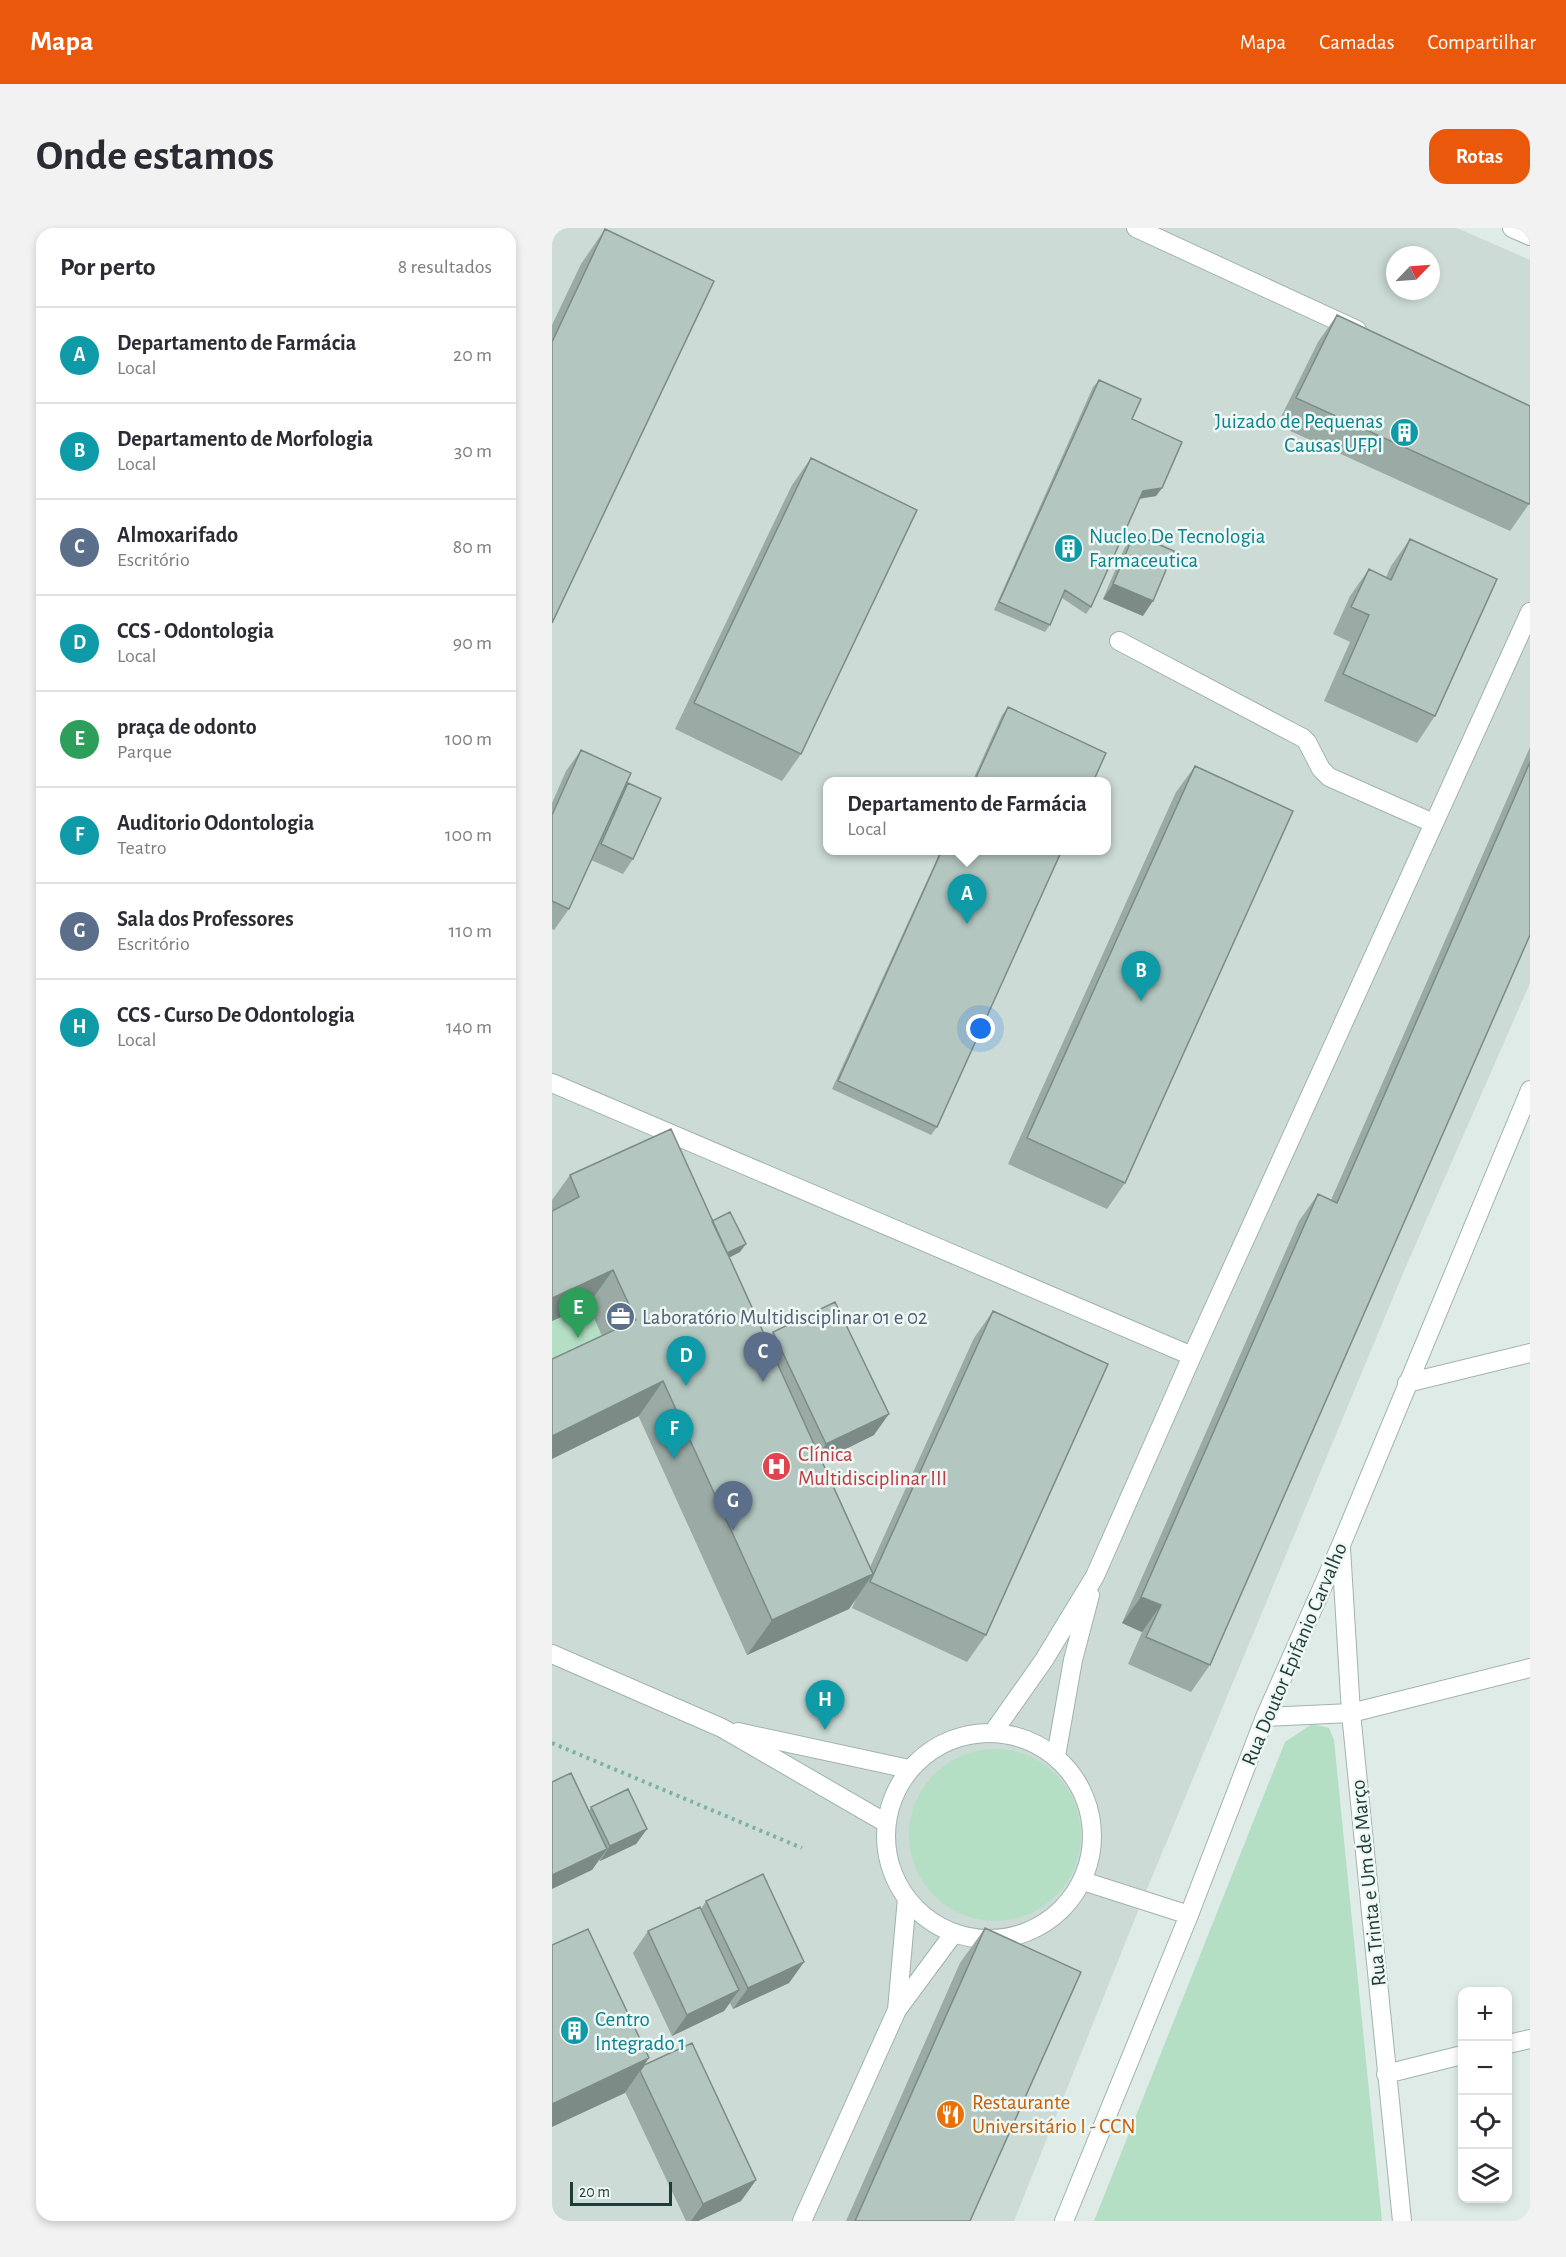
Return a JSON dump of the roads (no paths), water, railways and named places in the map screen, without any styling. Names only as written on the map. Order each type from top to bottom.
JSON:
[{"type":"street","points":[[1136,228],[1370,336]]},
{"type":"street","points":[[1512,228],[1530,236]]},
{"type":"street","points":[[994,1731],[1044,1660],[1095,1576],[1192,1356],[1530,612]]},
{"type":"street","points":[[1119,641],[1303,738],[1321,769],[1340,783],[1433,824]]},
{"type":"street","points":[[552,1083],[1192,1356]]},
{"type":"street","name":"Rua Doutor Epifanio Carvalho","points":[[1064,2221],[1190,1915],[1265,1717],[1341,1545],[1530,1090]]},
{"type":"street","points":[[1407,1383],[1530,1353]]},
{"type":"street","name":"Rua Trinta e Um de Março","points":[[1341,1545],[1351,1713],[1402,2221]]},
{"type":"street","points":[[1056,1756],[1073,1660],[1095,1576]]},
{"type":"street","points":[[552,1654],[722,1728],[886,1823]]},
{"type":"street","points":[[1265,1717],[1351,1713],[1530,1668]]},
{"type":"street","points":[[722,1728],[909,1769]]},
{"type":"street","points":[[994,1731],[1028,1739],[1056,1756],[1078,1782],[1091,1815],[1092,1848],[1083,1881],[1066,1906],[1042,1926],[1014,1937],[983,1940],[954,1933],[928,1919],[907,1898],[897,1881],[886,1843],[886,1823],[894,1794],[909,1769],[933,1748],[943,1743],[962,1735],[994,1731]]},
{"type":"street","points":[[1083,1881],[1190,1915]]},
{"type":"street","points":[[897,2010],[907,1898]]},
{"type":"street","points":[[802,2221],[897,2010],[954,1933]]},
{"type":"street","points":[[1512,2043],[1530,2039]]},
{"type":"street","points":[[1386,2074],[1458,2056]]},
{"type":"place","name":"Juizado de Pequenas Causas UFPI","points":[[1404,433]]},
{"type":"place","name":"Nucleo De Tecnologia Farmaceutica","points":[[1068,548]]},
{"type":"place","name":"Departamento de Farmácia","points":[[967,924]]},
{"type":"place","name":"Departamento de Morfologia","points":[[1141,1001]]},
{"type":"place","name":"Laboratório Multidisciplinar 01 e 02","points":[[621,1317]]},
{"type":"place","name":"praça de odonto","points":[[578,1338]]},
{"type":"place","name":"Almoxarifado","points":[[763,1382]]},
{"type":"place","name":"CCS - Odontologia","points":[[686,1386]]},
{"type":"place","name":"Auditorio Odontologia","points":[[674,1459]]},
{"type":"place","name":"Clínica Multidisciplinar III","points":[[777,1466]]},
{"type":"place","name":"Sala dos Professores","points":[[733,1531]]},
{"type":"place","name":"CCS - Curso De Odontologia","points":[[825,1730]]},
{"type":"place","name":"Centro Integrado 1","points":[[574,2031]]},
{"type":"place","name":"Restaurante Universitário I - CCN","points":[[951,2114]]}]
